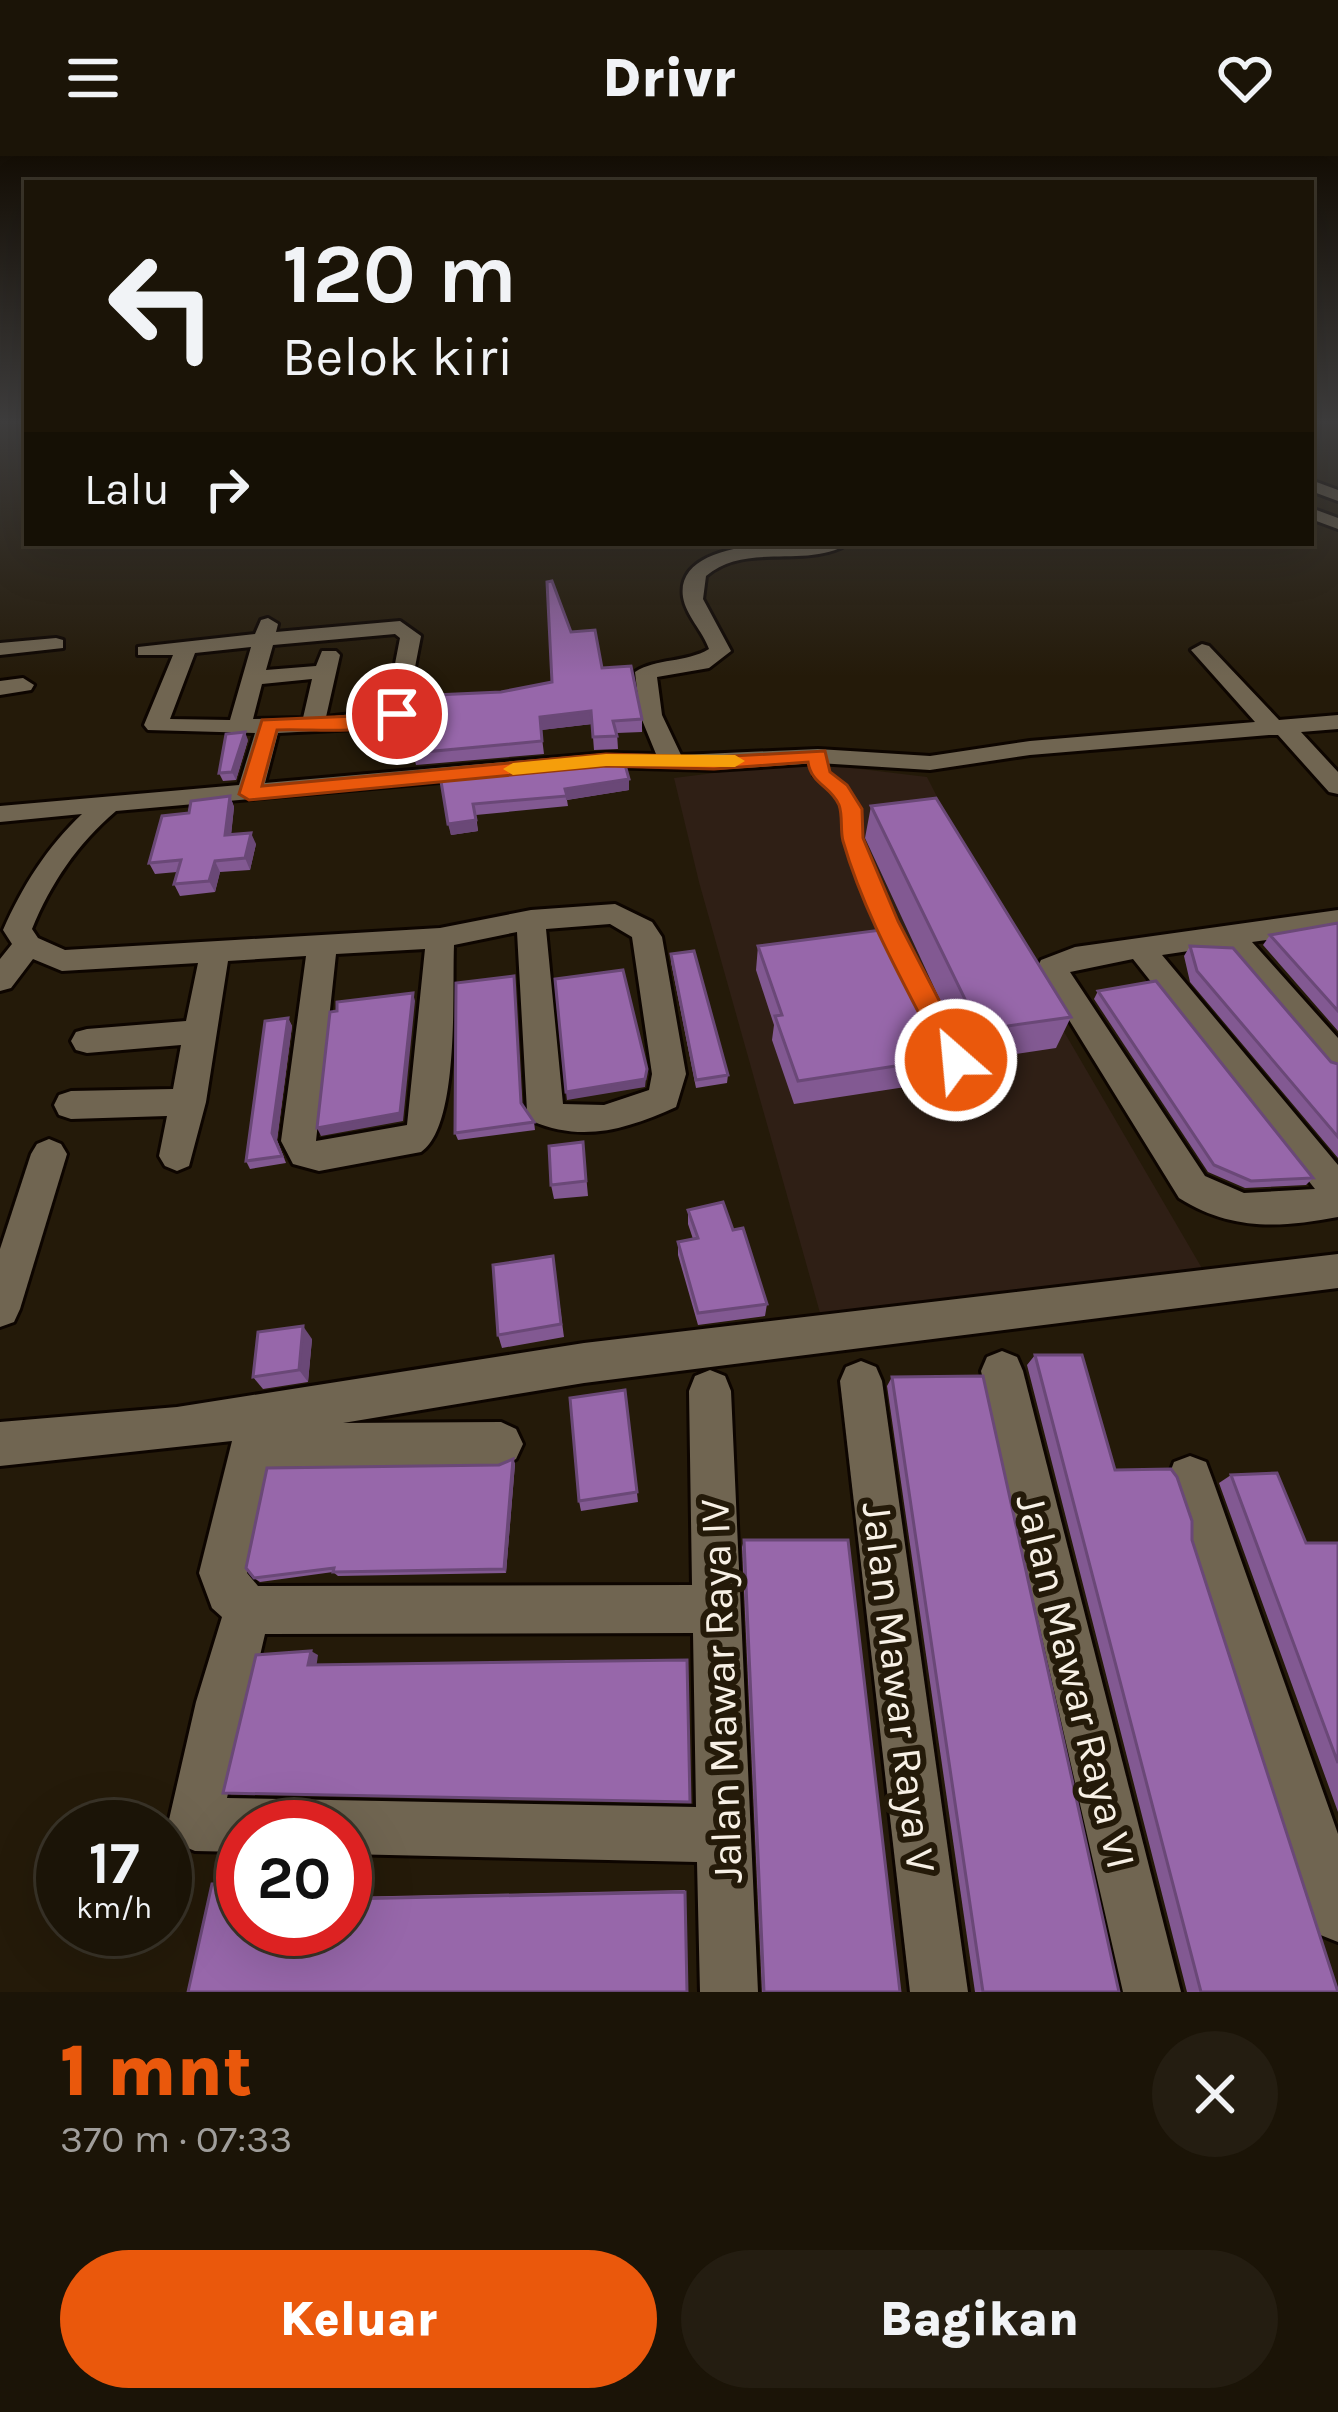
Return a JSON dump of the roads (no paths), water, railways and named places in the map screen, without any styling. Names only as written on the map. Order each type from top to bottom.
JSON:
[{"type":"street","points":[[670,758],[651,715],[646,672],[701,663],[720,651],[692,592],[696,572],[711,561],[808,546]]},
{"type":"street","points":[[145,651],[266,633],[400,627],[410,631],[397,714],[382,720],[156,725],[186,648]]},
{"type":"street","points":[[240,724],[266,633]]},
{"type":"street","points":[[0,649],[56,644]]},
{"type":"street","points":[[1202,650],[1338,787]]},
{"type":"street","points":[[254,678],[326,663],[313,724]]},
{"type":"street","points":[[0,814],[606,760],[670,758],[714,763],[818,756],[930,763],[1030,748],[1338,722]]},
{"type":"street","points":[[249,794],[269,724]]},
{"type":"street","points":[[112,802],[78,827],[26,910],[17,930],[28,945],[62,962],[440,938],[531,920],[615,914],[643,928],[669,1074],[664,1098],[586,1122],[562,1121],[544,1111],[531,920]]},
{"type":"street","points":[[1334,924],[1075,957],[1052,968],[1192,1187],[1214,1202],[1255,1213],[1338,1202]]},
{"type":"street","points":[[1229,935],[1338,1060]]},
{"type":"street","points":[[322,945],[298,1141],[305,1154],[319,1156],[409,1142],[421,1134],[428,1116],[440,938]]},
{"type":"street","points":[[0,980],[28,945]]},
{"type":"street","points":[[1140,948],[1338,1192]]},
{"type":"street","points":[[177,1156],[215,952]]},
{"type":"street","points":[[87,1041],[200,1032]]},
{"type":"street","points":[[71,1105],[189,1102]]},
{"type":"street","points":[[0,1309],[13,1226],[49,1154]]},
{"type":"street","points":[[0,1444],[177,1429],[584,1363],[1338,1271]]},
{"type":"street","name":"Jalan Mawar Raya VI","points":[[1002,1371],[1152,1992]]},
{"type":"street","name":"Jalan Mawar Raya V","points":[[861,1381],[939,1992]]},
{"type":"street","name":"Jalan Mawar Raya IV","points":[[710,1391],[729,1992]]},
{"type":"street","points":[[502,1444],[252,1445],[223,1573],[229,1592],[248,1610],[718,1609]]},
{"type":"street","points":[[1190,1478],[1338,1914]]},
{"type":"street","points":[[216,1824],[196,1824],[220,1702],[248,1610]]},
{"type":"street","points":[[372,1828],[723,1835]]},
{"type":"lane","points":[[818,756],[820,775],[840,789],[851,809],[853,838],[905,961]]}]
